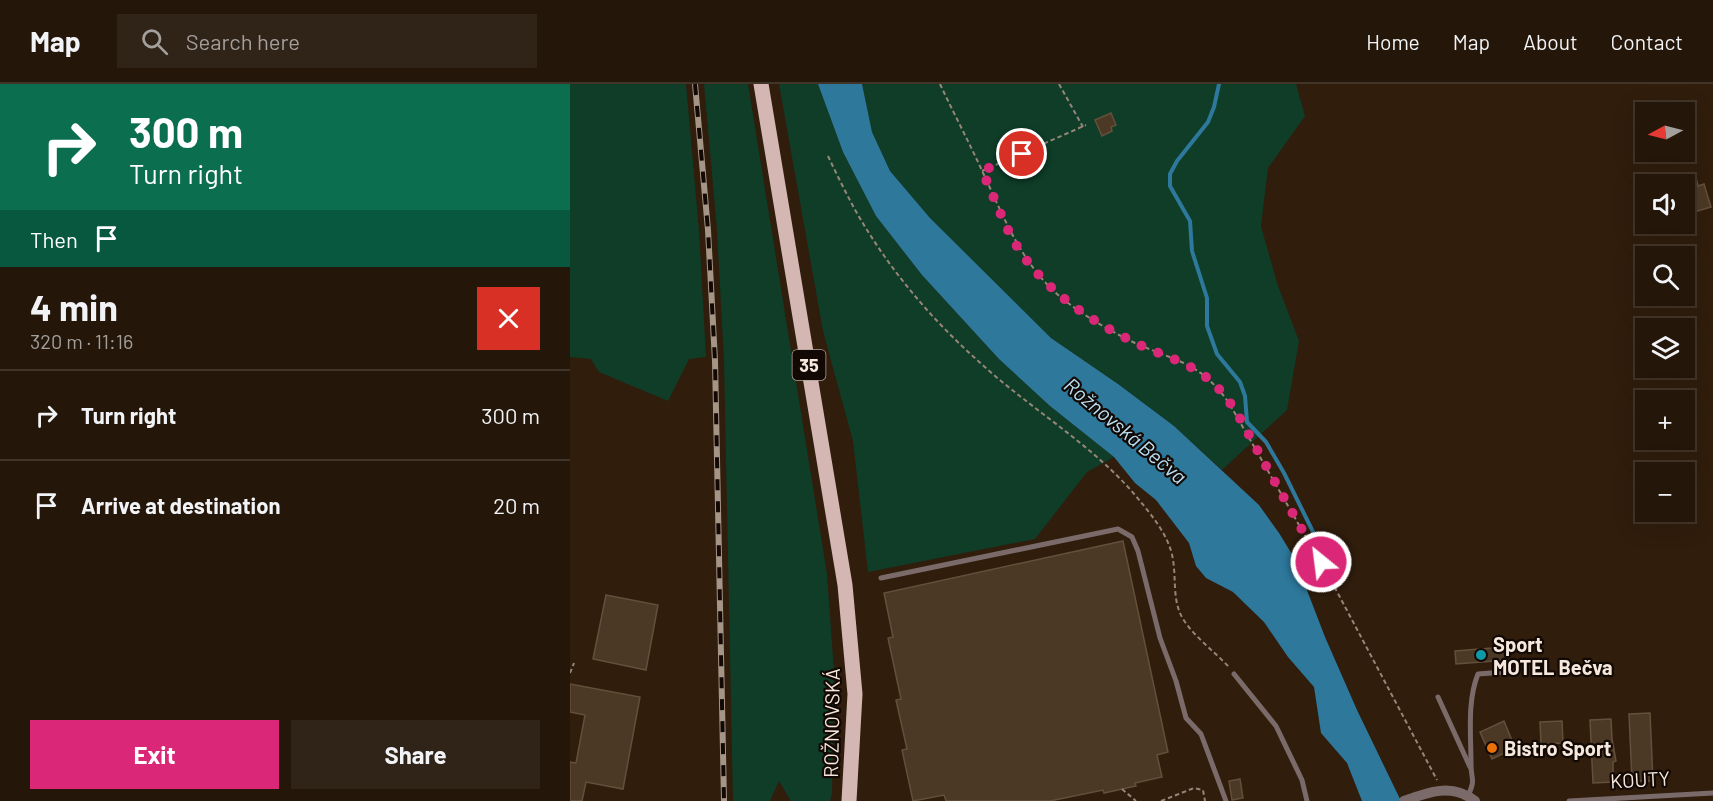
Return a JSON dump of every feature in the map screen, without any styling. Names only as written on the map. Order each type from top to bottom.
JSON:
[{"type":"main road","name":"ROŽNOVSKÁ","points":[[761,84],[834,513],[852,647],[855,722],[849,801]]},
{"type":"street","points":[[1409,799],[1438,790],[1453,790],[1471,798]]},
{"type":"lane","points":[[881,578],[1118,529],[1132,537],[1138,551],[1160,638],[1176,681],[1186,718],[1201,734],[1226,801]]},
{"type":"lane","points":[[1471,798],[1474,783],[1471,768],[1472,688],[1478,674],[1518,671]]},
{"type":"lane","points":[[1234,674],[1276,726],[1302,780],[1307,801]]},
{"type":"lane","points":[[1438,697],[1471,768]]},
{"type":"lane","name":"KOUTY","points":[[1569,801],[1713,793]]},
{"type":"path","points":[[940,84],[1011,235],[1035,270],[1052,289],[1068,303],[1121,336],[1197,369],[1221,392],[1246,429],[1339,596],[1433,769],[1437,778],[1438,790]]},
{"type":"path","points":[[982,171],[1085,126],[1059,84]]},
{"type":"path","points":[[828,156],[854,209],[903,282],[935,319],[977,360],[1108,467],[1139,499],[1166,537],[1173,557],[1176,601],[1181,616],[1234,674]]},
{"type":"path","points":[[570,673],[574,663]]},
{"type":"path","points":[[1161,801],[1194,788],[1203,790],[1205,801]]},
{"type":"path","points":[[1122,789],[1136,801]]},
{"type":"green space","points":[[570,84],[686,84],[699,231],[706,357],[689,359],[668,401],[599,372],[591,359],[570,357]]},
{"type":"green space","points":[[704,84],[748,84],[827,574],[834,672],[830,801],[791,801],[779,781],[770,801],[733,801],[724,361],[717,230]]},
{"type":"green space","points":[[779,84],[818,84],[843,152],[876,216],[922,275],[999,359],[1050,406],[1114,457],[1087,472],[1035,539],[868,572],[853,441],[823,331]]},
{"type":"green space","points":[[862,84],[1296,84],[1305,116],[1268,168],[1261,226],[1277,283],[1299,341],[1287,410],[1222,470],[1174,426],[1051,338],[930,218],[890,171],[872,132]]},
{"type":"water","name":"Rožnovská Bečva","points":[[818,84],[862,84],[872,132],[890,171],[930,218],[1051,338],[1174,426],[1259,505],[1295,559],[1325,637],[1401,801],[1362,801],[1347,763],[1321,733],[1314,687],[1288,657],[1264,622],[1233,592],[1206,578],[1196,566],[1189,543],[1156,500],[1135,483],[1114,457],[1050,406],[999,359],[922,275],[876,216],[843,152]]},
{"type":"building","points":[[1111,113],[1116,125],[1111,127],[1112,131],[1102,136],[1095,120]]},
{"type":"building","points":[[1695,178],[1698,186],[1704,184],[1711,207],[1695,212]]},
{"type":"building","points":[[1123,541],[1168,752],[1157,755],[1162,777],[1104,793],[1103,790],[1050,801],[946,801],[944,795],[913,801],[902,750],[907,749],[896,700],[901,699],[888,638],[893,637],[884,593]]},
{"type":"building","points":[[606,595],[658,605],[646,670],[593,659]]},
{"type":"building","name":"Sport MOTEL Bečva","points":[[1505,647],[1507,660],[1456,664],[1455,651]]},
{"type":"building","points":[[570,684],[640,697],[623,789],[586,782],[582,801],[570,801],[570,762],[576,763],[585,715],[570,712]]},
{"type":"building","points":[[1650,713],[1653,781],[1632,781],[1629,714]]},
{"type":"building","points":[[1611,719],[1616,761],[1613,762],[1613,782],[1593,783],[1590,720]]},
{"type":"building","points":[[1504,721],[1515,748],[1492,759],[1480,732]]},
{"type":"building","points":[[1562,721],[1563,743],[1541,744],[1540,722]]},
{"type":"building","points":[[1240,779],[1243,798],[1232,800],[1229,781]]},
{"type":"waterway","points":[[1219,84],[1208,122],[1177,161],[1170,174],[1170,186],[1190,221],[1192,251],[1207,298],[1207,326],[1217,354],[1240,382],[1245,396],[1247,422],[1266,442],[1319,544]]},
{"type":"waterway","points":[[1299,583],[1315,575]]},
{"type":"railway","points":[[695,84],[708,230],[715,361],[724,801]]},
{"type":"place","name":"Sport MOTEL Bečva","points":[[1481,655]]},
{"type":"place","name":"Bistro Sport","points":[[1492,748]]},
{"type":"route","points":[[1022,154],[982,171],[1011,235],[1023,254],[1052,289],[1068,303],[1134,343],[1185,362],[1197,369],[1216,386],[1246,429],[1321,562]]}]
